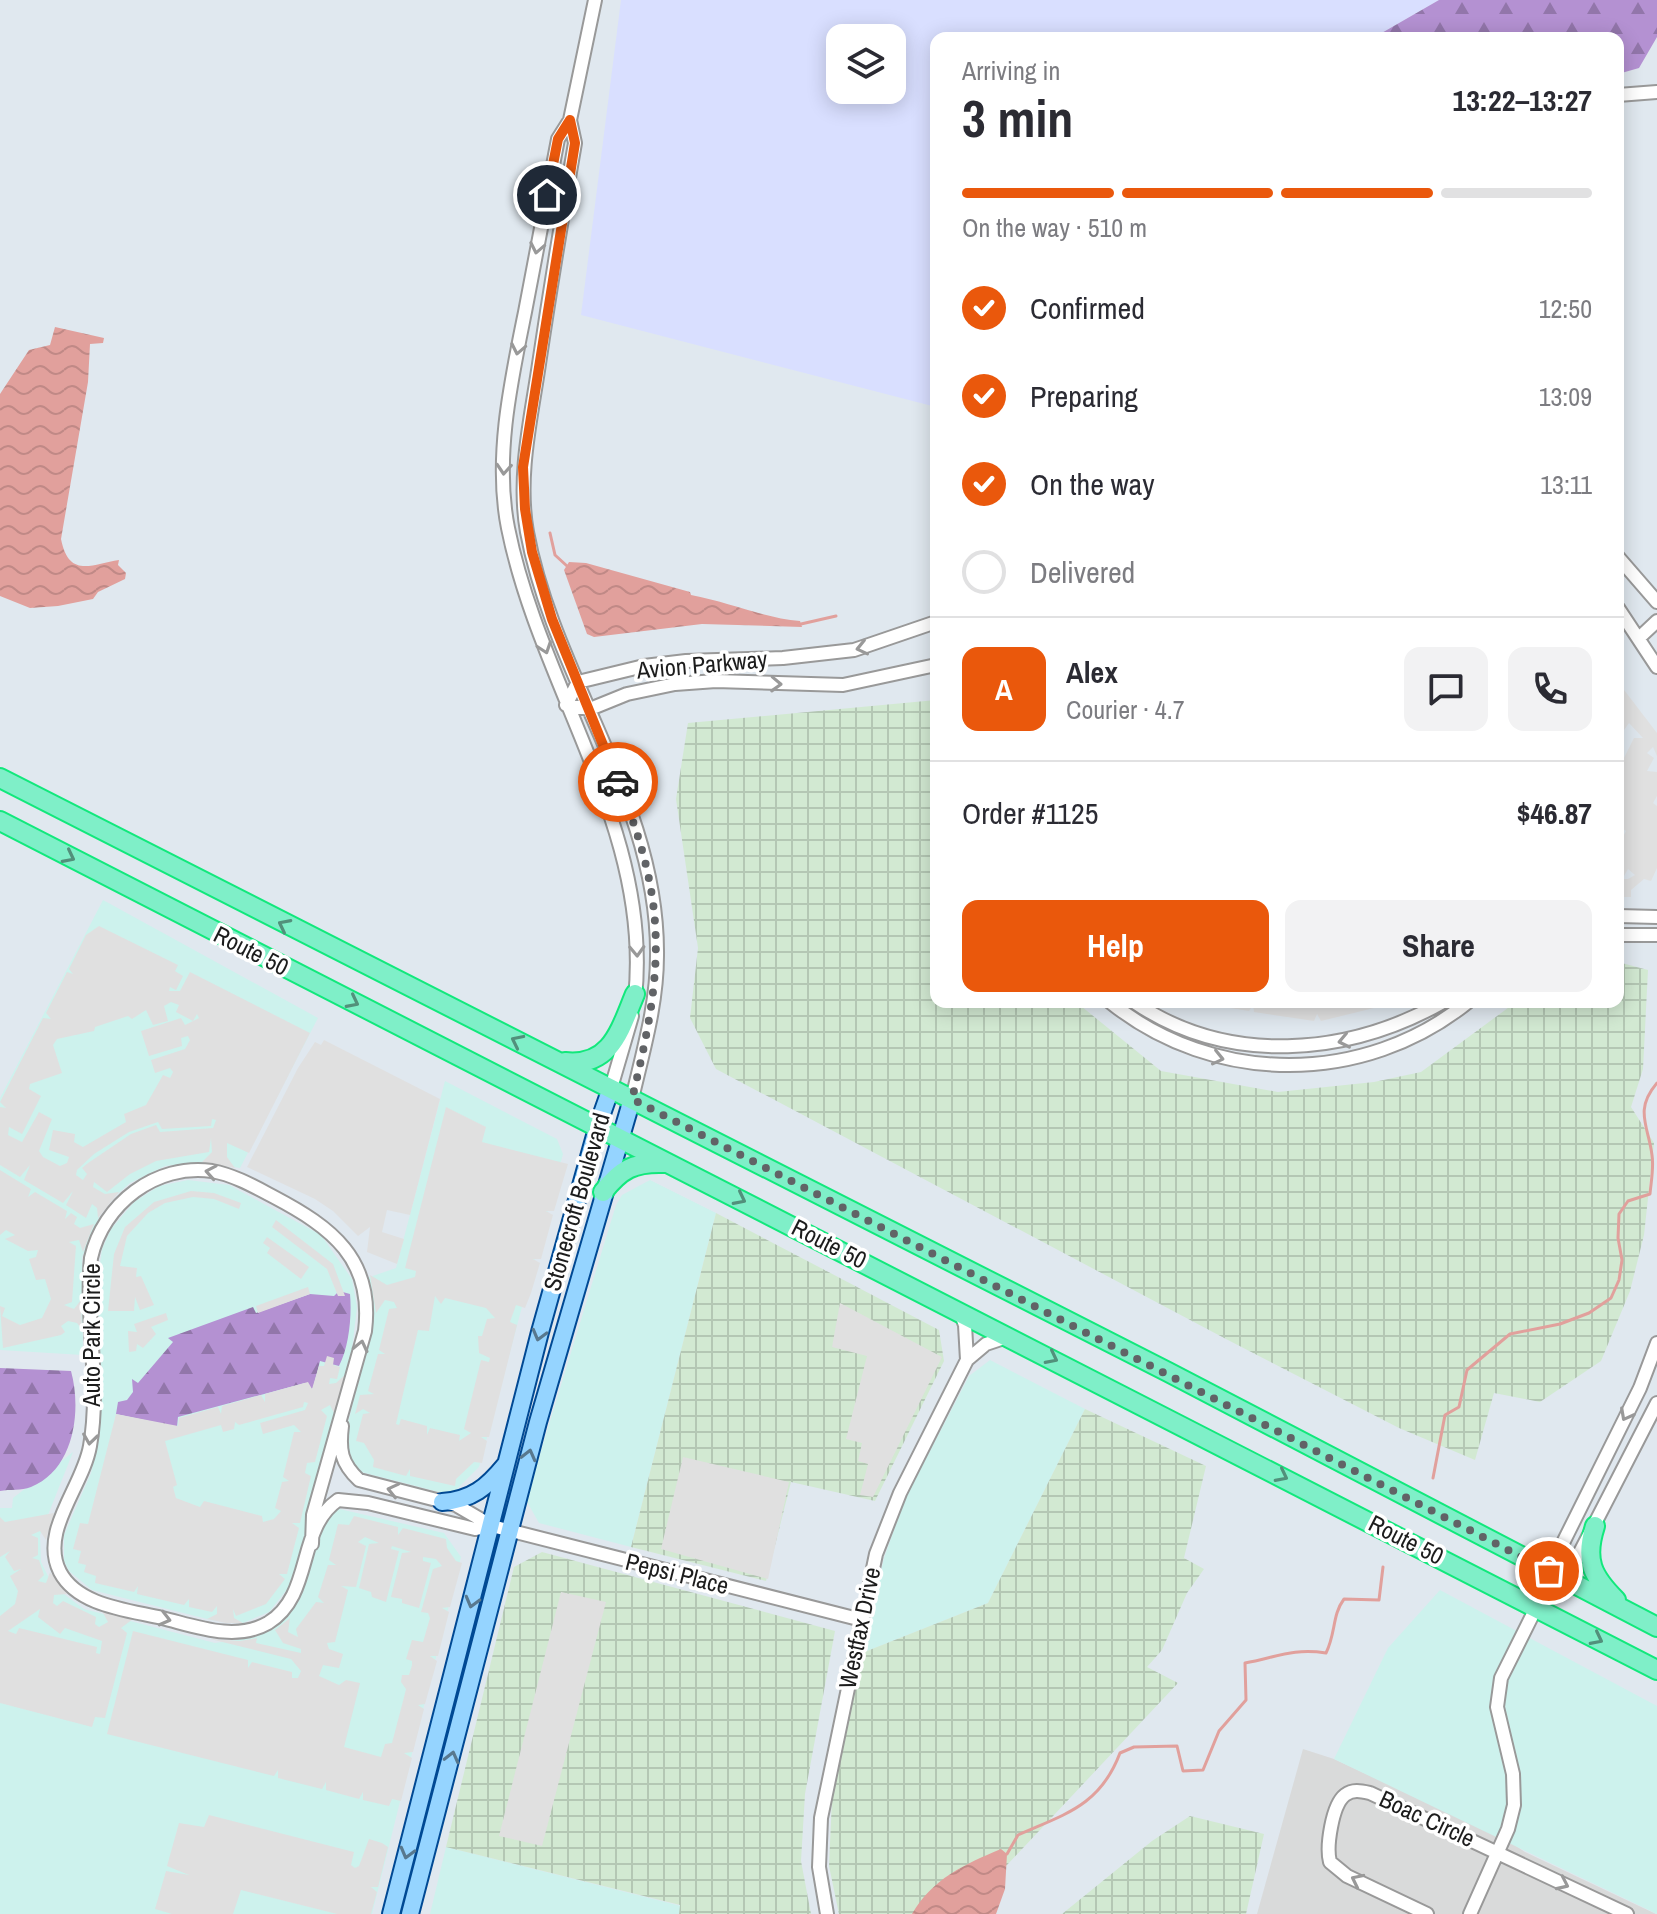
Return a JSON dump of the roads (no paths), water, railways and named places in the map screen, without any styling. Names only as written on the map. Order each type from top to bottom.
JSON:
[{"type":"highway","name":"Route 50","points":[[0,778],[611,1088],[1657,1627]]},
{"type":"highway","name":"Route 50","points":[[0,821],[1657,1670]]},
{"type":"highway","points":[[558,1061],[592,1062],[605,1052],[635,994]]},
{"type":"highway","points":[[603,1192],[619,1172],[633,1164],[671,1164]]},
{"type":"highway","points":[[1595,1526],[1588,1557],[1594,1576],[1630,1613]]},
{"type":"main road","name":"Stonecroft Boulevard","points":[[391,1914],[508,1460],[598,1125],[611,1088]]},
{"type":"main road","name":"Stonecroft Boulevard","points":[[410,1914],[510,1530],[603,1192],[632,1099]]},
{"type":"main road","points":[[442,1502],[463,1499],[480,1492],[508,1460]]},
{"type":"street","name":"Stonecroft Boulevard","points":[[595,0],[570,120],[558,139],[510,392],[503,489],[515,556],[566,705],[621,841],[635,919],[635,994],[629,1033],[611,1088]]},
{"type":"street","points":[[1624,95],[1657,92]]},
{"type":"street","name":"Stonecroft Boulevard","points":[[570,120],[575,143],[523,467],[526,529],[559,639],[590,709],[642,845],[656,922],[655,993],[632,1099]]},
{"type":"street","points":[[1624,562],[1651,586],[1657,602]]},
{"type":"street","points":[[1624,616],[1657,667]]},
{"type":"street","points":[[1640,637],[1657,621]]},
{"type":"street","name":"Avion Parkway","points":[[578,682],[644,666],[686,661],[818,656],[854,650],[930,624]]},
{"type":"street","name":"Avion Parkway","points":[[590,709],[627,694],[675,684],[716,681],[843,685],[930,666]]},
{"type":"street","points":[[578,682],[566,705],[590,709]]},
{"type":"street","points":[[1624,916],[1657,917]]},
{"type":"street","points":[[1624,935],[1657,935]]},
{"type":"street","points":[[1118,1008],[1146,1028],[1197,1052],[1258,1065],[1282,1066],[1341,1062],[1383,1051],[1425,1032],[1459,1008]]},
{"type":"street","points":[[1145,1008],[1186,1030],[1235,1042],[1277,1047],[1354,1039],[1414,1018],[1432,1008]]},
{"type":"street","name":"Auto Park Circle","points":[[312,1544],[313,1515],[334,1433],[342,1422],[362,1344],[366,1307],[359,1274],[338,1238],[301,1211],[216,1172],[180,1172],[144,1185],[128,1196],[99,1233],[91,1258],[91,1434],[83,1470],[55,1535],[59,1569],[74,1589],[102,1603],[219,1631],[241,1632],[264,1625],[286,1610],[301,1583],[322,1516],[330,1506],[345,1499],[475,1529],[492,1526]]},
{"type":"street","points":[[959,1310],[965,1325],[967,1360]]},
{"type":"street","points":[[967,1360],[986,1344],[1010,1336]]},
{"type":"street","points":[[1470,1914],[1511,1821],[1513,1774],[1499,1726],[1497,1691],[1505,1665],[1556,1574],[1640,1388],[1657,1343]]},
{"type":"street","name":"Westfax Drive","points":[[827,1914],[819,1867],[821,1818],[862,1620],[889,1516],[967,1360]]},
{"type":"street","points":[[1556,1574],[1595,1526],[1657,1403]]},
{"type":"street","points":[[342,1422],[340,1455],[348,1470],[359,1480],[456,1505],[492,1526]]},
{"type":"street","name":"Pepsi Place","points":[[492,1526],[862,1620]]},
{"type":"street","name":"Boac Circle","points":[[1427,1914],[1347,1876],[1330,1862],[1328,1850],[1339,1804],[1346,1794],[1358,1790],[1370,1793],[1498,1853]]},
{"type":"street","points":[[1498,1853],[1627,1914]]},
{"type":"water","points":[[55,327],[104,338],[103,343],[90,344],[88,382],[61,539],[65,552],[76,564],[91,566],[119,560],[118,565],[126,573],[125,579],[98,592],[93,599],[30,608],[0,596],[0,394],[29,350],[50,345]]},
{"type":"water","points":[[569,562],[586,563],[690,592],[691,595],[800,621],[802,627],[702,624],[594,637],[587,634],[564,570]]},
{"type":"water","points":[[1001,1849],[1007,1854],[1005,1889],[996,1914],[912,1914],[939,1882],[962,1867]]},
{"type":"waterway","points":[[550,533],[555,555],[567,566]]},
{"type":"waterway","points":[[801,624],[836,616]]},
{"type":"waterway","points":[[1433,1478],[1445,1415],[1459,1407],[1467,1370],[1510,1334],[1560,1324],[1589,1313],[1611,1298],[1619,1280],[1622,1260],[1618,1238],[1619,1214],[1628,1201],[1650,1194],[1653,1160],[1644,1110],[1657,1083]]},
{"type":"waterway","points":[[1007,1854],[1018,1835],[1066,1814],[1091,1797],[1112,1771],[1120,1753],[1134,1747],[1177,1746],[1183,1771],[1203,1770],[1219,1731],[1246,1700],[1245,1663],[1294,1652],[1326,1653],[1344,1599],[1379,1600],[1383,1567]]}]
